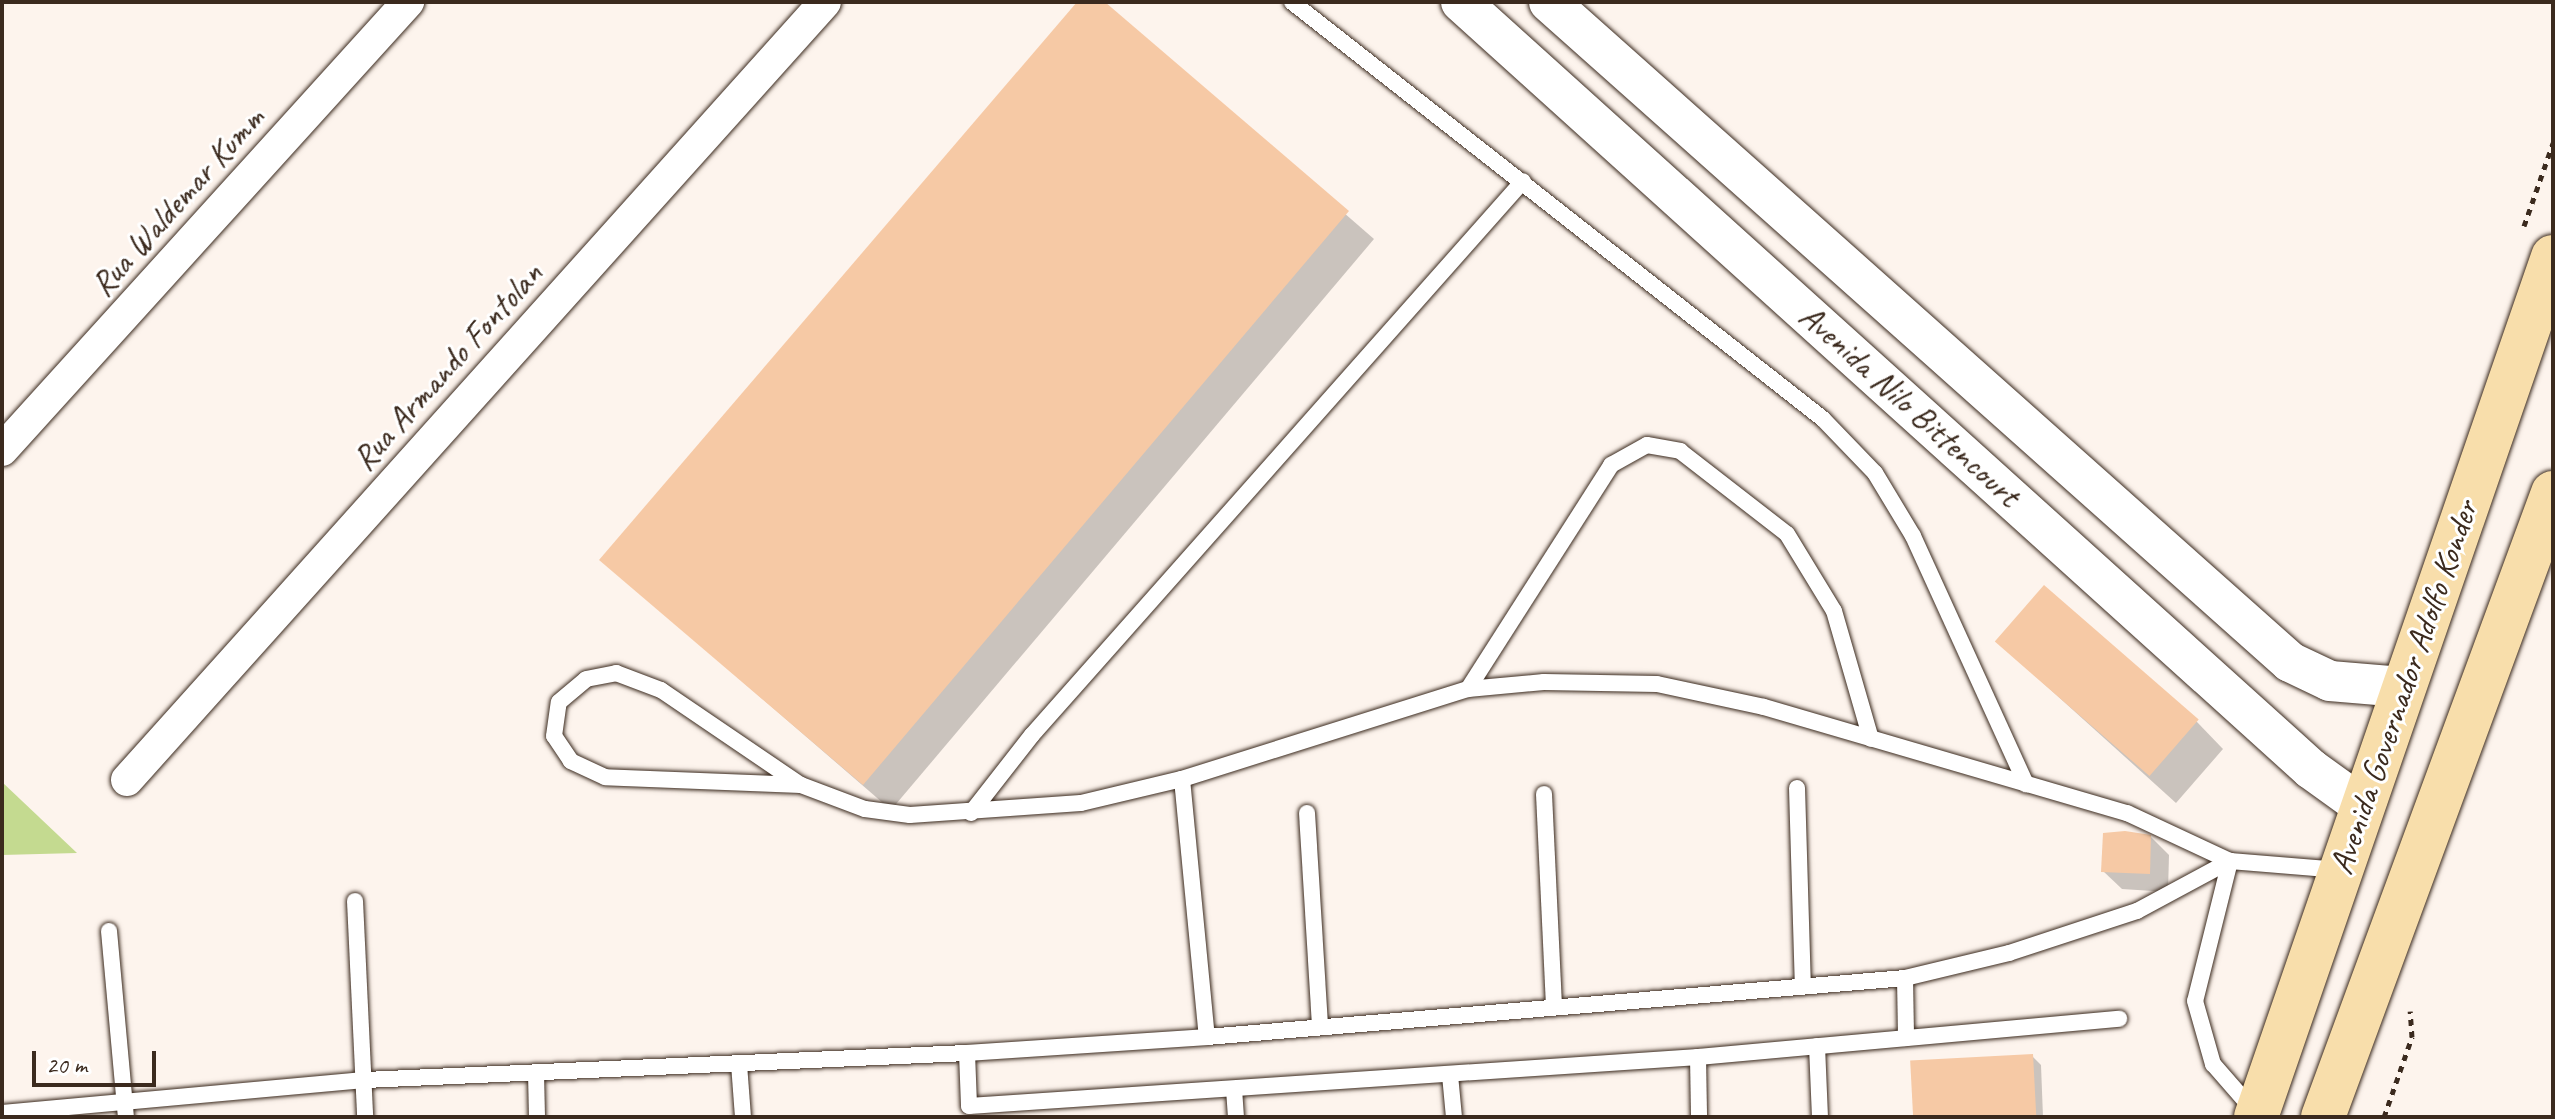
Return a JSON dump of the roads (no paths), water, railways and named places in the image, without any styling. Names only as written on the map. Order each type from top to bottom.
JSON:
[{"type":"main road","name":"Avenida Governador Adolfo Konder","points":[[2256,1116],[2553,257]]},
{"type":"main road","name":"Avenida Governador Adolfo Konder","points":[[2323,1117],[2553,493]]},
{"type":"street","name":"Rua Waldemar Kumm","points":[[2,450],[408,2]]},
{"type":"street","name":"Rua Armando Fontolan","points":[[127,780],[825,2]]},
{"type":"street","name":"Avenida Nilo Bittencourt","points":[[1461,2],[2311,769],[2361,805]]},
{"type":"street","name":"Avenida Nilo Bittencourt","points":[[1549,2],[2290,662],[2330,681],[2402,687]]},
{"type":"lane","points":[[1292,2],[1823,419],[1875,473],[1913,536],[2026,784]]},
{"type":"lane","points":[[971,813],[1032,735],[1523,181]]},
{"type":"lane","points":[[1468,689],[1611,465],[1647,445],[1680,451],[1787,534],[1834,611],[1871,739]]},
{"type":"lane","points":[[801,785],[605,777],[571,761],[554,736],[559,702],[586,679],[616,673],[661,690],[801,785],[865,809],[910,815],[1081,803],[1182,779],[1468,689],[1544,682],[1657,684],[1764,707],[2127,813],[2230,861],[2340,870]]},
{"type":"lane","points":[[1182,779],[1207,1037]]},
{"type":"lane","points":[[1797,788],[1803,985]]},
{"type":"lane","points":[[1544,794],[1554,1006]]},
{"type":"lane","points":[[1307,813],[1320,1027]]},
{"type":"lane","points":[[2,1113],[126,1110],[365,1080],[967,1053],[1207,1037],[1905,978],[2009,953],[2137,911],[2230,861]]},
{"type":"lane","points":[[2230,861],[2195,1001],[2213,1064],[2256,1116]]},
{"type":"lane","points":[[355,901],[365,1117]]},
{"type":"lane","points":[[109,931],[126,1110]]},
{"type":"lane","points":[[1905,978],[1906,1038]]},
{"type":"lane","points":[[967,1053],[970,1111],[1234,1089],[1698,1057],[2119,1019]]},
{"type":"lane","points":[[1817,1046],[1820,1117]]},
{"type":"lane","points":[[1698,1057],[1699,1117]]},
{"type":"lane","points":[[739,1064],[743,1117]]},
{"type":"lane","points":[[536,1073],[537,1117]]},
{"type":"lane","points":[[1450,1075],[1454,1117]]},
{"type":"lane","points":[[1234,1089],[1236,1117]]}]
